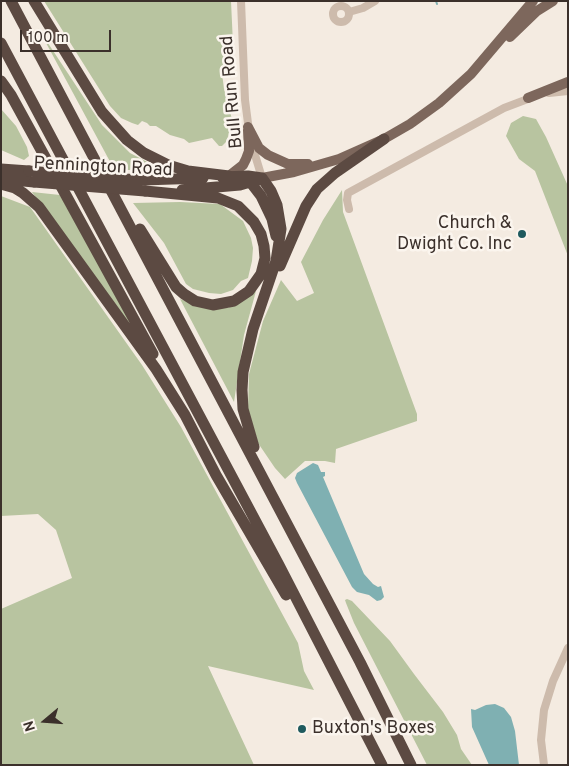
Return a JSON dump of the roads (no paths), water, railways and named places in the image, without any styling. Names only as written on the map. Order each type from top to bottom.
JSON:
[{"type":"highway","points":[[11,1],[368,677],[411,765]]},
{"type":"highway","points":[[34,1],[102,112],[127,140],[144,153],[168,165],[188,171],[235,176],[251,182],[261,196],[272,219],[276,234],[277,255]]},
{"type":"highway","points":[[1,43],[382,765]]},
{"type":"highway","points":[[1,81],[11,95],[57,178],[216,474],[348,698]]},
{"type":"highway","points":[[71,115],[166,273],[181,292],[191,299],[204,304],[221,304],[238,299],[254,285],[263,265],[264,246],[258,228],[245,212],[235,204],[218,198],[145,191]]},
{"type":"highway","points":[[258,315],[304,210],[313,194],[335,173],[384,139]]},
{"type":"highway","name":"Pennington Road","points":[[3,171],[32,177],[145,191],[213,188],[251,182],[262,178]]},
{"type":"highway","name":"Pennington Road","points":[[32,177],[142,180],[235,176],[262,178]]},
{"type":"highway","points":[[262,178],[272,193],[280,217],[280,238],[277,255],[245,361],[242,395],[248,429],[268,487]]},
{"type":"highway","points":[[1,184],[23,193],[39,207],[137,342],[185,415]]},
{"type":"main road","name":"Pennington Road","points":[[262,178],[339,159],[384,139],[429,111],[471,74],[533,1]]},
{"type":"main road","points":[[471,74],[537,11],[553,1]]},
{"type":"main road","points":[[528,98],[568,82]]},
{"type":"main road","points":[[235,176],[246,159],[248,127]]},
{"type":"main road","points":[[248,127],[259,148],[273,158],[288,164],[319,165]]},
{"type":"street","name":"Bull Run Road","points":[[241,1],[248,127],[262,178]]},
{"type":"street","points":[[349,12],[363,8],[375,1]]},
{"type":"street","points":[[349,209],[348,193],[504,108],[528,98],[568,91]]},
{"type":"street","points":[[544,765],[541,740],[544,710],[553,680],[568,648]]},
{"type":"water","points":[[313,463],[318,465],[321,472],[325,472],[323,477],[364,574],[373,584],[378,587],[381,586],[384,597],[381,600],[377,601],[369,595],[357,592],[352,587],[297,483],[295,478],[297,473]]},
{"type":"water","points":[[495,704],[504,708],[511,717],[515,731],[519,765],[489,765],[472,727],[471,709],[475,710],[486,705]]},
{"type":"place","name":"Church & Dwight Co. Inc","points":[[522,234]]},
{"type":"place","name":"Buxton's Boxes","points":[[302,729]]}]
